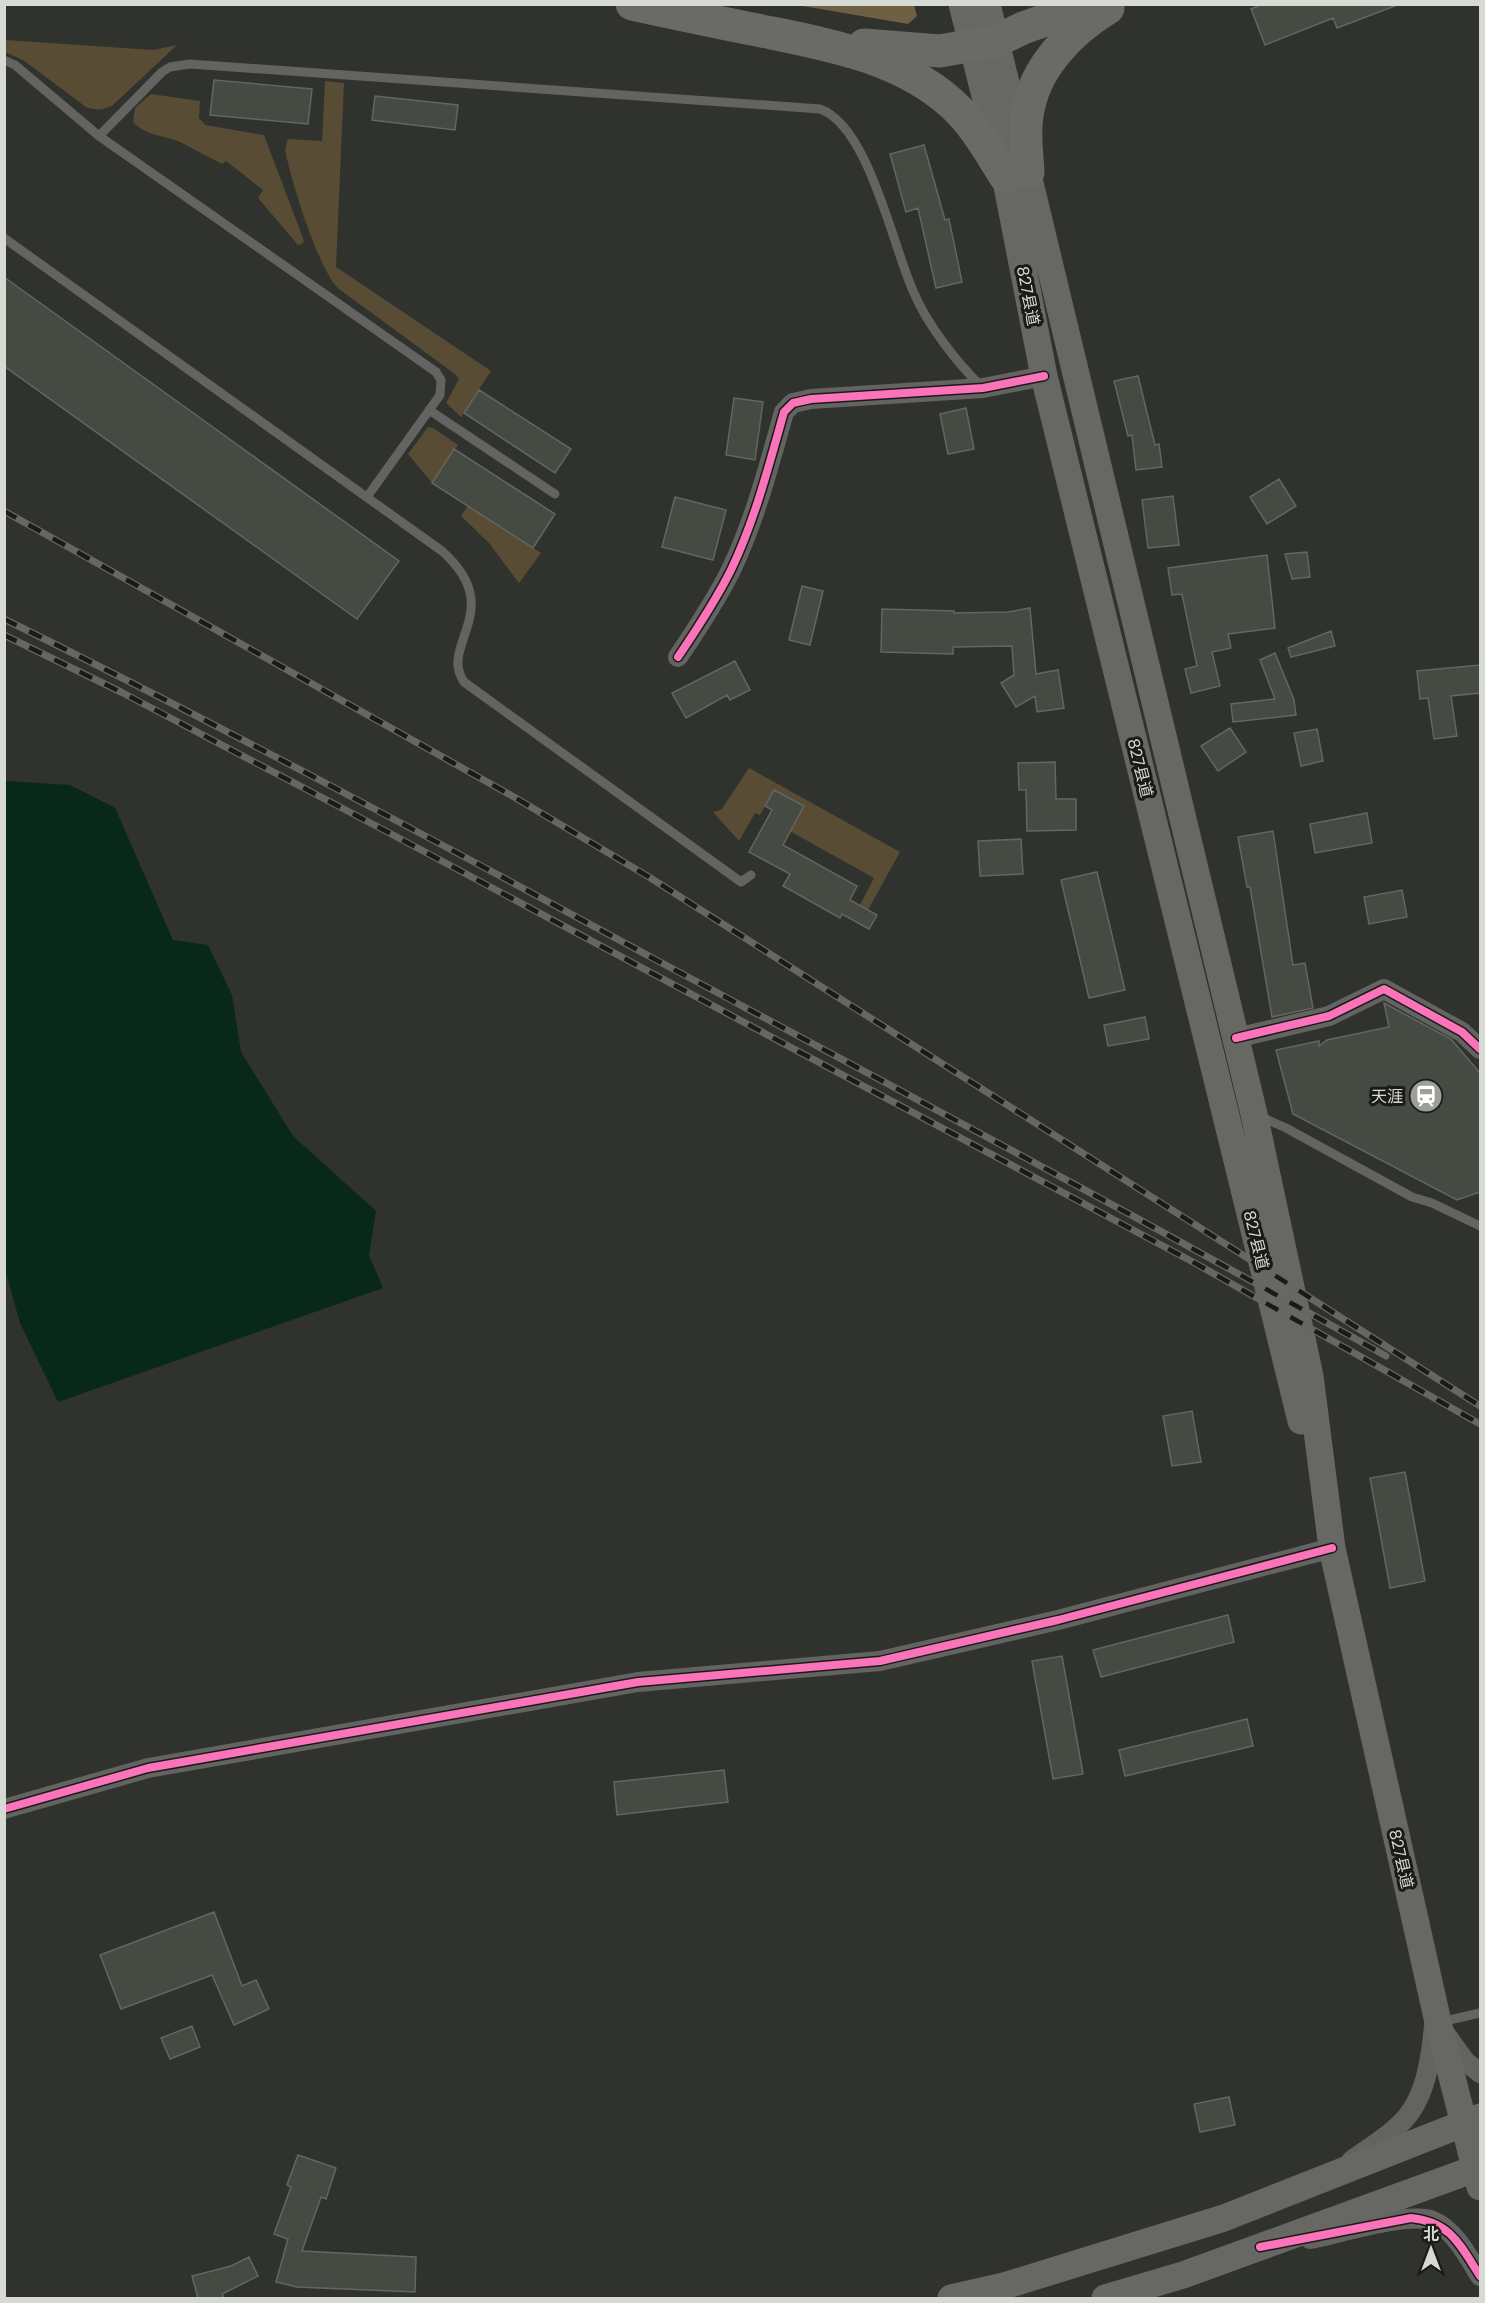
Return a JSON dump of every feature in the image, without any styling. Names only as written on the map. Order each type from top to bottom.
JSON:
[{"type":"highway","points":[[632,4],[799,39],[875,58],[936,91],[960,111],[1017,174]]},
{"type":"highway","points":[[799,39],[940,51],[984,43],[1091,4]]},
{"type":"highway","points":[[1017,174],[1027,115],[1037,79],[1060,47],[1096,16],[1114,4]]},
{"type":"main road","name":"827县道","points":[[962,4],[984,43],[1236,1038],[1310,1376],[1330,1539]]},
{"type":"main road","name":"827县道","points":[[984,43],[987,4]]},
{"type":"main road","name":"827县道","points":[[1017,174],[1044,376],[1330,1539],[1436,2016],[1473,2120],[1479,2174]]},
{"type":"main road","points":[[951,2298],[1004,2286],[1224,2218],[1473,2120]]},
{"type":"main road","points":[[1105,2298],[1479,2174]]},
{"type":"street","points":[[678,657],[710,608],[732,568],[765,480],[784,412],[794,403],[811,399],[983,387],[1044,376]]},
{"type":"street","points":[[1236,1038],[1329,1016],[1384,989],[1462,1032],[1480,1049]]},
{"type":"street","points":[[4,1809],[148,1768],[638,1682],[880,1661],[1058,1620],[1330,1539]]},
{"type":"street","points":[[1436,2016],[1466,2061],[1480,2073]]},
{"type":"street","points":[[1333,2174],[1401,2124],[1419,2099],[1431,2057],[1436,2016]]},
{"type":"street","points":[[1260,2247],[1411,2218],[1432,2220],[1450,2233],[1480,2276]]},
{"type":"lane","points":[[4,60],[15,65],[99,136],[436,372],[442,387],[440,395],[367,497]]},
{"type":"lane","points":[[99,136],[162,72],[171,67],[190,64],[820,109],[836,116],[856,144],[894,231],[917,301],[966,371],[983,387]]},
{"type":"lane","points":[[4,238],[442,551],[458,565],[469,585],[472,606],[469,625],[457,663],[458,674],[464,682],[741,882],[751,875]]},
{"type":"lane","points":[[429,410],[555,494]]},
{"type":"lane","points":[[1254,1114],[1286,1128],[1412,1197],[1432,1203],[1480,1226]]},
{"type":"lane","points":[[1436,2016],[1480,2013]]},
{"type":"shaded area","points":[[797,5],[914,5],[917,16],[908,24]]},
{"type":"shaded area","points":[[5,40],[153,50],[177,45],[113,105],[97,109],[86,107],[23,60],[5,52]]},
{"type":"shaded area","points":[[325,81],[344,83],[336,267],[491,371],[461,417],[446,403],[459,379],[455,374],[339,289],[331,279],[314,245],[299,202],[285,149],[288,139],[322,141]]},
{"type":"shaded area","points":[[151,94],[200,101],[199,118],[205,125],[264,135],[304,241],[302,244],[298,245],[258,198],[263,190],[226,161],[222,164],[180,142],[155,135],[138,127],[133,122],[135,108]]},
{"type":"shaded area","points":[[428,427],[458,445],[432,483],[408,454]]},
{"type":"shaded area","points":[[468,506],[541,553],[519,583],[489,543],[461,516]]},
{"type":"shaded area","points":[[749,768],[900,852],[868,910],[860,905],[874,878],[770,820],[795,823],[804,806],[774,790],[760,815],[755,813],[739,841],[713,812],[721,810]]},
{"type":"shaded area","points":[[5,781],[70,785],[115,808],[173,940],[208,945],[232,995],[241,1052],[293,1136],[376,1211],[369,1255],[383,1288],[58,1402],[20,1323],[5,1269]]},
{"type":"building","points":[[1263,4],[1395,4],[1395,6],[1337,28],[1333,18],[1265,45],[1251,9]]},
{"type":"building","points":[[214,80],[312,89],[308,124],[210,115]]},
{"type":"building","points":[[375,96],[458,105],[455,130],[372,120]]},
{"type":"building","points":[[924,145],[945,220],[949,219],[962,282],[936,288],[918,208],[906,212],[890,154]]},
{"type":"building","points":[[4,277],[399,561],[357,619],[4,366]]},
{"type":"building","points":[[1138,376],[1155,445],[1159,444],[1162,467],[1136,470],[1132,435],[1128,436],[1114,381]]},
{"type":"building","points":[[479,390],[571,449],[555,473],[464,413]]},
{"type":"building","points":[[734,398],[763,402],[755,460],[726,455]]},
{"type":"building","points":[[966,408],[974,449],[948,454],[940,414]]},
{"type":"building","points":[[454,449],[555,514],[533,548],[432,483]]},
{"type":"building","points":[[1279,479],[1296,506],[1267,524],[1250,497]]},
{"type":"building","points":[[1173,496],[1179,545],[1148,548],[1142,500]]},
{"type":"building","points":[[675,497],[726,510],[713,560],[662,547]]},
{"type":"building","points":[[1307,552],[1310,577],[1292,579],[1285,554]]},
{"type":"building","points":[[1267,555],[1275,628],[1228,634],[1231,648],[1212,652],[1220,686],[1191,693],[1185,669],[1197,666],[1182,594],[1172,595],[1168,568]]},
{"type":"building","points":[[802,586],[823,591],[810,645],[789,640]]},
{"type":"building","points":[[1030,608],[1036,674],[1058,670],[1064,708],[1037,712],[1035,696],[1016,707],[1001,683],[1014,675],[1012,646],[953,647],[953,654],[881,652],[882,609],[954,611],[954,613],[1008,612]]},
{"type":"building","points":[[1331,631],[1335,646],[1291,657],[1288,648]]},
{"type":"building","points":[[1275,653],[1294,700],[1296,715],[1233,722],[1231,704],[1275,699],[1260,660]]},
{"type":"building","points":[[735,661],[750,690],[730,700],[727,695],[686,718],[672,693]]},
{"type":"building","points":[[1480,665],[1480,693],[1451,696],[1457,736],[1434,739],[1428,698],[1420,699],[1417,671]]},
{"type":"building","points":[[1230,728],[1246,752],[1218,771],[1201,746]]},
{"type":"building","points":[[1317,729],[1323,761],[1301,766],[1294,733]]},
{"type":"building","points":[[1055,762],[1056,799],[1076,799],[1076,830],[1027,831],[1026,790],[1019,790],[1018,763]]},
{"type":"building","points":[[774,790],[804,806],[783,845],[857,886],[850,900],[877,915],[869,929],[842,914],[840,918],[783,886],[790,874],[749,852],[772,810],[765,806]]},
{"type":"building","points":[[1367,813],[1372,843],[1315,853],[1310,824]]},
{"type":"building","points":[[1273,831],[1293,965],[1305,963],[1313,1008],[1272,1017],[1250,887],[1247,887],[1238,837]]},
{"type":"building","points":[[1021,839],[1023,874],[980,876],[978,841]]},
{"type":"building","points":[[1097,872],[1125,990],[1089,998],[1061,880]]},
{"type":"building","points":[[1402,890],[1407,917],[1369,924],[1364,897]]},
{"type":"building","points":[[1384,1003],[1451,1039],[1480,1073],[1480,1192],[1457,1200],[1293,1114],[1276,1050],[1319,1041],[1319,1046],[1327,1040],[1389,1027]]},
{"type":"building","points":[[1145,1017],[1149,1039],[1108,1046],[1104,1025]]},
{"type":"building","points":[[1192,1411],[1201,1462],[1172,1466],[1163,1416]]},
{"type":"building","points":[[1405,1472],[1425,1581],[1390,1588],[1370,1478]]},
{"type":"building","points":[[1228,1615],[1234,1642],[1101,1677],[1093,1650]]},
{"type":"building","points":[[1062,1656],[1083,1774],[1053,1779],[1032,1661]]},
{"type":"building","points":[[1247,1719],[1253,1746],[1125,1776],[1119,1750]]},
{"type":"building","points":[[724,1770],[728,1802],[617,1815],[614,1782]]},
{"type":"building","points":[[214,1912],[242,1986],[256,1980],[269,2009],[234,2025],[212,1975],[121,2009],[100,1955]]},
{"type":"building","points":[[192,2026],[200,2047],[170,2059],[161,2038]]},
{"type":"building","points":[[1229,2097],[1235,2125],[1200,2132],[1194,2104]]},
{"type":"building","points":[[298,2155],[336,2168],[326,2199],[321,2197],[302,2251],[416,2257],[415,2292],[297,2287],[276,2282],[288,2239],[274,2234],[291,2187],[287,2185]]},
{"type":"building","points":[[249,2257],[258,2276],[222,2294],[224,2298],[198,2298],[192,2276],[231,2266]]},
{"type":"railway","points":[[4,511],[514,797],[649,877],[1480,1406]]},
{"type":"railway","points":[[4,619],[170,702],[416,831],[1024,1157],[1386,1356]]},
{"type":"railway","points":[[4,635],[121,692],[380,828],[1193,1262],[1480,1424]]},
{"type":"cycle path","points":[[678,657],[719,592],[740,551],[767,472],[784,412],[793,403],[811,399],[983,388],[1044,376]]},
{"type":"cycle path","points":[[1236,1038],[1329,1016],[1384,989],[1462,1032],[1480,1049]]},
{"type":"cycle path","points":[[4,1809],[148,1768],[638,1682],[880,1661],[1058,1620],[1332,1548]]},
{"type":"cycle path","points":[[1260,2247],[1411,2218],[1425,2220],[1445,2230],[1460,2245],[1480,2276]]},
{"type":"place","name":"天涯","points":[[1426,1096]]}]
